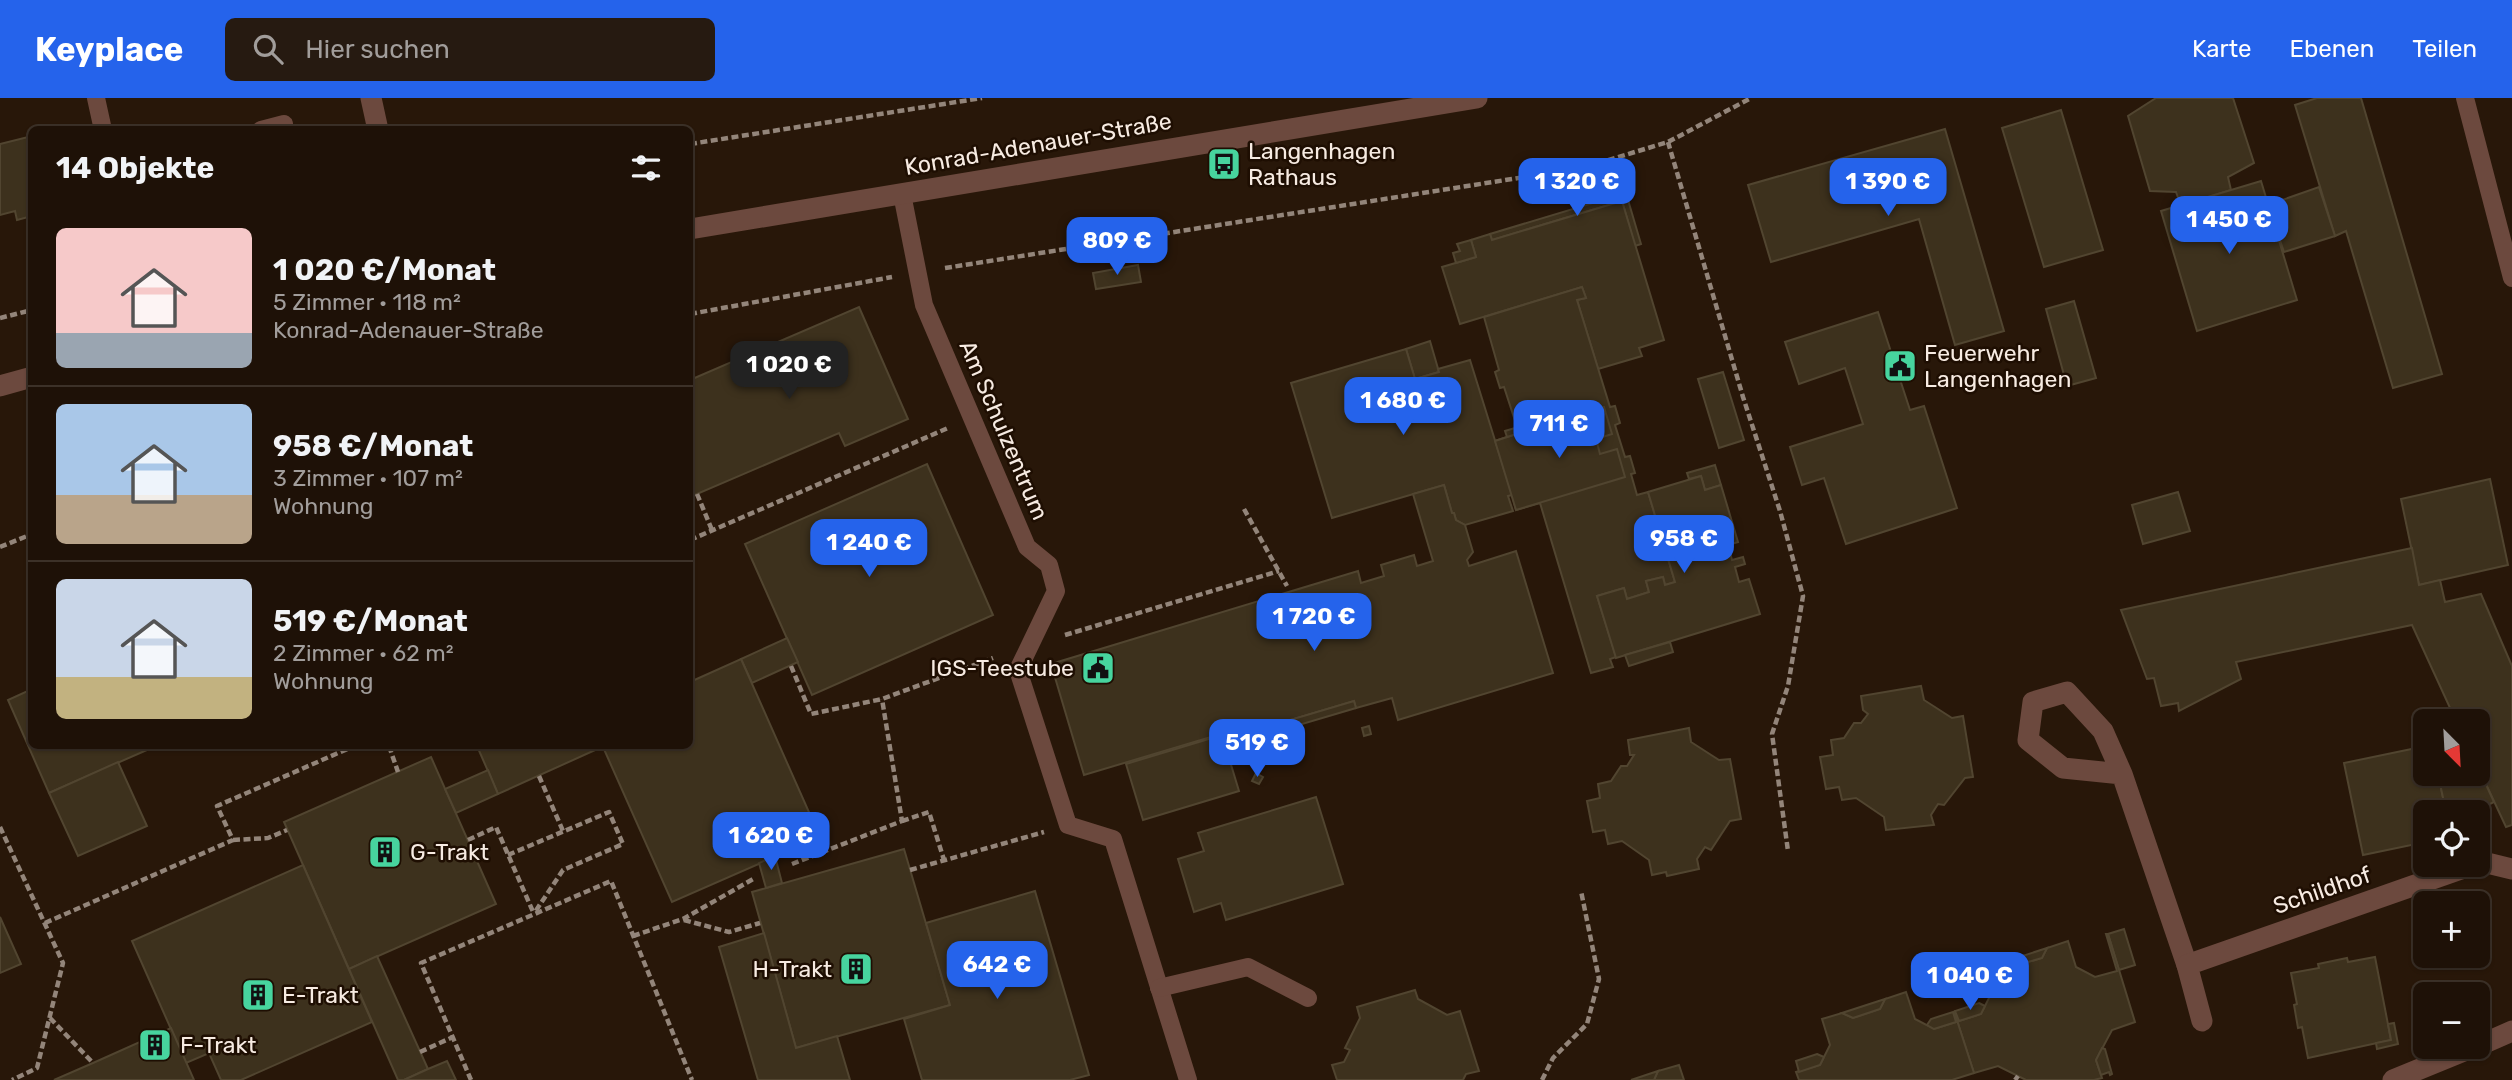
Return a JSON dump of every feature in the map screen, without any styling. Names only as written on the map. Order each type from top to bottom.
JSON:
[{"type":"street","points":[[371,98],[377,126]]},
{"type":"street","name":"Konrad-Adenauer-Straße","points":[[693,229],[1478,98]]},
{"type":"street","points":[[0,386],[28,377]]},
{"type":"street","points":[[2122,774],[2063,768],[2028,740],[2033,702],[2067,692],[2103,730],[2122,774],[2187,965],[2202,1021]]},
{"type":"street","name":"Schildhof","points":[[2490,864],[2512,869]]},
{"type":"street","name":"Schildhof","points":[[2187,965],[2439,877]]},
{"type":"street","points":[[2490,1040],[2512,1031]]},
{"type":"street","points":[[2393,1080],[2445,1059]]},
{"type":"lane","points":[[96,98],[102,126]]},
{"type":"lane","points":[[2465,98],[2512,278]]},
{"type":"lane","points":[[276,126],[284,124]]},
{"type":"lane","name":"Am Schulzentrum","points":[[902,194],[924,305],[1027,547],[1049,565],[1056,591],[1018,670],[1068,825]]},
{"type":"lane","points":[[1068,825],[1113,839],[1188,1080]]},
{"type":"lane","points":[[1159,988],[1248,967],[1308,998]]},
{"type":"path","points":[[693,144],[982,98]]},
{"type":"path","points":[[693,313],[917,272],[1582,168],[1668,142],[1751,98]]},
{"type":"path","points":[[1668,142],[1743,397],[1780,511],[1803,596],[1788,686],[1772,734],[1788,851]]},
{"type":"path","points":[[0,318],[28,311]]},
{"type":"path","points":[[693,539],[971,418]]},
{"type":"path","points":[[697,494],[712,530]]},
{"type":"path","points":[[1244,509],[1287,586]]},
{"type":"path","points":[[0,547],[28,536]]},
{"type":"path","points":[[791,666],[811,714],[882,699],[1030,645],[1279,572]]},
{"type":"path","points":[[882,699],[902,821]]},
{"type":"path","points":[[233,840],[218,806],[347,749]]},
{"type":"path","points":[[390,749],[398,772]]},
{"type":"path","points":[[539,776],[563,831]]},
{"type":"path","points":[[508,855],[609,812],[623,844],[563,870],[534,914]]},
{"type":"path","points":[[792,864],[929,812],[944,860]]},
{"type":"path","points":[[910,870],[1068,825]]},
{"type":"path","points":[[0,827],[63,963],[37,1068],[12,1080]]},
{"type":"path","points":[[468,840],[496,827],[534,914]]},
{"type":"path","points":[[45,923],[233,840],[268,838],[287,830]]},
{"type":"path","points":[[633,936],[683,919],[755,878]]},
{"type":"path","points":[[471,1080],[421,963],[611,881],[692,1080]]},
{"type":"path","points":[[1542,1080],[1553,1058],[1587,1024],[1599,979],[1581,891]]},
{"type":"path","points":[[683,919],[729,932],[760,923]]},
{"type":"path","points":[[50,1017],[93,1063]]},
{"type":"path","points":[[420,1052],[453,1037]]},
{"type":"building","points":[[2156,98],[2233,98],[2254,163],[2228,177],[2231,190],[2181,206],[2176,192],[2150,191],[2128,116]]},
{"type":"building","points":[[2317,98],[2361,98],[2442,374],[2393,388],[2346,231],[2335,236],[2295,105]]},
{"type":"building","points":[[2061,110],[2103,250],[2044,267],[2002,128]]},
{"type":"building","points":[[1945,129],[2004,331],[1955,345],[1919,219],[1771,262],[1748,185]]},
{"type":"building","points":[[28,137],[28,217],[17,220],[15,211],[0,215],[0,144]]},
{"type":"building","points":[[2261,181],[2297,300],[2197,331],[2161,211]]},
{"type":"building","points":[[2319,187],[2335,236],[2284,252],[2268,205]]},
{"type":"building","points":[[1626,193],[1641,244],[1635,246],[1622,201],[1492,240],[1490,234]]},
{"type":"building","points":[[1622,201],[1664,340],[1639,348],[1642,356],[1598,369],[1577,300],[1586,298],[1582,287],[1460,324],[1442,267],[1476,257],[1471,240],[1490,234],[1492,240]]},
{"type":"building","points":[[1471,240],[1476,257],[1456,263],[1453,253],[1460,251],[1457,244]]},
{"type":"building","points":[[1138,265],[1141,282],[1096,289],[1093,273]]},
{"type":"building","points":[[1582,287],[1586,298],[1577,300],[1610,407],[1615,406],[1620,423],[1615,425],[1625,457],[1630,456],[1635,473],[1631,474],[1637,495],[1648,492],[1675,582],[1665,585],[1663,577],[1646,581],[1649,592],[1627,599],[1624,588],[1597,596],[1616,657],[1610,659],[1613,667],[1591,673],[1540,503],[1516,510],[1495,441],[1519,433],[1504,387],[1500,388],[1495,372],[1499,370],[1484,317]]},
{"type":"building","points":[[2074,301],[2096,378],[2067,386],[2046,309]]},
{"type":"building","points":[[859,307],[908,419],[845,446],[839,433],[693,496],[693,379]]},
{"type":"building","points":[[1878,312],[1910,410],[1924,406],[1957,508],[1846,544],[1824,478],[1802,485],[1790,447],[1863,424],[1845,368],[1799,384],[1785,342]]},
{"type":"building","points":[[1430,341],[1439,372],[1415,379],[1406,349]]},
{"type":"building","points":[[1406,349],[1415,379],[1470,360],[1512,495],[1508,496],[1513,511],[1465,525],[1456,520],[1452,513],[1444,485],[1332,518],[1291,383]]},
{"type":"building","points":[[1723,372],[1744,440],[1719,448],[1698,379]]},
{"type":"building","points":[[1604,407],[1612,434],[1596,439],[1600,454],[1617,449],[1625,477],[1516,510],[1495,441],[1532,429],[1536,441],[1549,437],[1545,426]]},
{"type":"building","points":[[1545,419],[1549,437],[1536,441],[1532,429],[1507,437],[1505,431]]},
{"type":"building","points":[[927,464],[993,615],[812,695],[745,544]]},
{"type":"building","points":[[1715,465],[1721,485],[1705,490],[1701,476],[1689,479],[1687,473]]},
{"type":"building","points":[[1701,476],[1705,490],[1721,485],[1738,542],[1728,545],[1732,560],[1743,557],[1745,564],[1735,567],[1739,582],[1749,579],[1760,614],[1616,658],[1597,596],[1624,588],[1627,599],[1649,592],[1646,581],[1663,577],[1665,585],[1675,582],[1648,492]]},
{"type":"building","points":[[2490,479],[2508,565],[2419,585],[2401,499]]},
{"type":"building","points":[[1444,485],[1452,513],[1456,520],[1465,525],[1473,552],[1467,560],[1469,566],[1516,551],[1553,673],[1398,720],[1392,698],[1356,708],[1354,701],[1243,734],[1245,741],[1242,742],[1237,726],[1220,732],[1221,734],[1084,775],[1051,664],[1358,571],[1361,583],[1384,576],[1381,565],[1414,555],[1417,566],[1433,561],[1413,494]]},
{"type":"building","points":[[2178,492],[2190,531],[2143,544],[2132,505]]},
{"type":"building","points":[[2412,548],[2419,585],[2440,580],[2445,602],[2481,594],[2512,666],[2512,825],[2506,827],[2487,786],[2490,786],[2490,709],[2450,709],[2412,625],[2236,662],[2241,679],[2179,711],[2178,703],[2161,706],[2154,678],[2147,679],[2121,610]]},
{"type":"building","points":[[787,638],[798,662],[752,683],[741,659]]},
{"type":"building","points":[[1670,642],[1673,652],[1629,666],[1625,655]]},
{"type":"building","points":[[741,659],[820,837],[672,902],[604,749],[693,749],[693,681]]},
{"type":"building","points":[[1921,686],[1924,700],[1952,718],[1963,716],[1973,777],[1965,778],[1944,805],[1938,804],[1931,815],[1934,825],[1886,830],[1884,817],[1856,798],[1842,800],[1839,787],[1826,789],[1820,757],[1833,755],[1831,740],[1844,738],[1854,723],[1861,723],[1868,714],[1863,710],[1861,696]]},
{"type":"building","points":[[28,691],[28,745],[8,700]]},
{"type":"building","points":[[1354,701],[1356,708],[1245,741],[1243,734]]},
{"type":"building","points":[[1369,726],[1371,734],[1364,736],[1362,728]]},
{"type":"building","points":[[1689,728],[1691,742],[1719,760],[1730,759],[1741,819],[1730,821],[1711,850],[1705,847],[1697,859],[1699,869],[1667,876],[1666,872],[1652,875],[1649,860],[1622,841],[1608,844],[1605,830],[1593,832],[1587,801],[1600,798],[1598,784],[1611,781],[1621,766],[1627,766],[1634,755],[1630,755],[1628,740]]},
{"type":"building","points":[[1222,735],[1239,791],[1143,820],[1126,764]]},
{"type":"building","points":[[30,749],[149,749],[49,793]]},
{"type":"building","points":[[478,749],[597,749],[498,794]]},
{"type":"building","points":[[2413,749],[2413,786],[2441,786],[2443,800],[2413,800],[2413,845],[2363,855],[2344,763]]},
{"type":"building","name":"G-Trakt","points":[[431,757],[496,904],[349,969],[284,822]]},
{"type":"building","points":[[118,762],[147,826],[78,856],[49,793]]},
{"type":"building","points":[[488,770],[498,794],[456,813],[445,789]]},
{"type":"building","points":[[1256,773],[1263,777],[1259,784],[1252,781]]},
{"type":"building","points":[[2441,786],[2487,786],[2494,802],[2490,804],[2490,800],[2443,800]]},
{"type":"building","points":[[1316,797],[1343,884],[1226,920],[1221,903],[1194,912],[1178,859],[1204,851],[1198,833]]},
{"type":"building","name":"H-Trakt","points":[[904,849],[950,1005],[796,1048],[752,892]]},
{"type":"building","points":[[775,856],[782,883],[766,888],[759,863]]},
{"type":"building","name":"E-Trakt","points":[[303,865],[372,1022],[241,1080],[221,1080],[209,1053],[186,1063],[132,941]]},
{"type":"building","points":[[1035,891],[1089,1075],[1070,1080],[922,1080],[904,1019],[950,1005],[926,923]]},
{"type":"building","points":[[0,917],[21,964],[0,973]]},
{"type":"building","points":[[2124,929],[2135,965],[2119,970],[2108,934]]},
{"type":"building","points":[[764,933],[796,1048],[837,1036],[850,1080],[758,1080],[719,947]]},
{"type":"building","points":[[2106,934],[2135,1022],[2112,1030],[2096,1060],[2102,1078],[2026,1080],[1998,1066],[1974,1073],[1954,1011],[1959,1021],[1981,1014],[1991,994],[1983,968],[2004,962],[2014,966],[2042,958],[2047,948],[2068,941],[2076,967],[2095,977],[2117,971]]},
{"type":"building","points":[[2047,948],[2042,958],[2014,966],[2004,962]]},
{"type":"building","points":[[377,956],[428,1069],[404,1080],[398,1080],[349,969]]},
{"type":"building","points":[[2375,957],[2391,1040],[2308,1058],[2302,1027],[2298,1028],[2291,973],[2319,968],[2318,964],[2347,958],[2348,962]]},
{"type":"building","points":[[1415,990],[1418,999],[1447,1015],[1460,1011],[1479,1071],[1466,1074],[1463,1080],[1337,1080],[1332,1065],[1344,1062],[1350,1050],[1345,1048],[1360,1018],[1357,1007]]},
{"type":"building","points":[[1906,992],[1915,1019],[1934,1029],[1956,1022],[1954,1011],[1974,1073],[1952,1080],[1799,1080],[1796,1072],[1820,1065],[1830,1045],[1822,1019],[1842,1013],[1853,1018],[1880,1009],[1885,999]]},
{"type":"building","points":[[1885,999],[1880,1009],[1853,1018],[1842,1013]]},
{"type":"building","points":[[1979,1003],[1985,1006],[1981,1014],[1959,1021],[1955,1011]]},
{"type":"building","points":[[1953,1012],[1956,1022],[1934,1029],[1927,1025],[1931,1019]]},
{"type":"building","points":[[2394,1023],[2398,1044],[2377,1049],[2376,1043],[2391,1040],[2388,1024]]},
{"type":"building","name":"F-Trakt","points":[[171,1028],[194,1080],[54,1080],[93,1063]]},
{"type":"building","points":[[2102,1048],[2105,1049],[2112,1074],[2110,1075],[2109,1072],[2101,1075],[2096,1060]]},
{"type":"building","points":[[1817,1054],[1824,1057],[1820,1065],[1799,1072],[1796,1061]]},
{"type":"building","points":[[447,1061],[456,1080],[404,1080],[428,1069]]},
{"type":"building","points":[[1679,1065],[1684,1080],[1654,1080],[1658,1071]]},
{"type":"building","points":[[1658,1071],[1654,1080],[1631,1080]]},
{"type":"place","name":"Langenhagen Rathaus","points":[[1224,164]]},
{"type":"place","name":"Feuerwehr Langenhagen","points":[[1900,366]]},
{"type":"place","name":"IGS-Teestube","points":[[1098,668]]},
{"type":"place","name":"G-Trakt","points":[[385,852]]},
{"type":"place","name":"H-Trakt","points":[[856,969]]},
{"type":"place","name":"E-Trakt","points":[[258,995]]},
{"type":"place","name":"F-Trakt","points":[[155,1045]]}]
